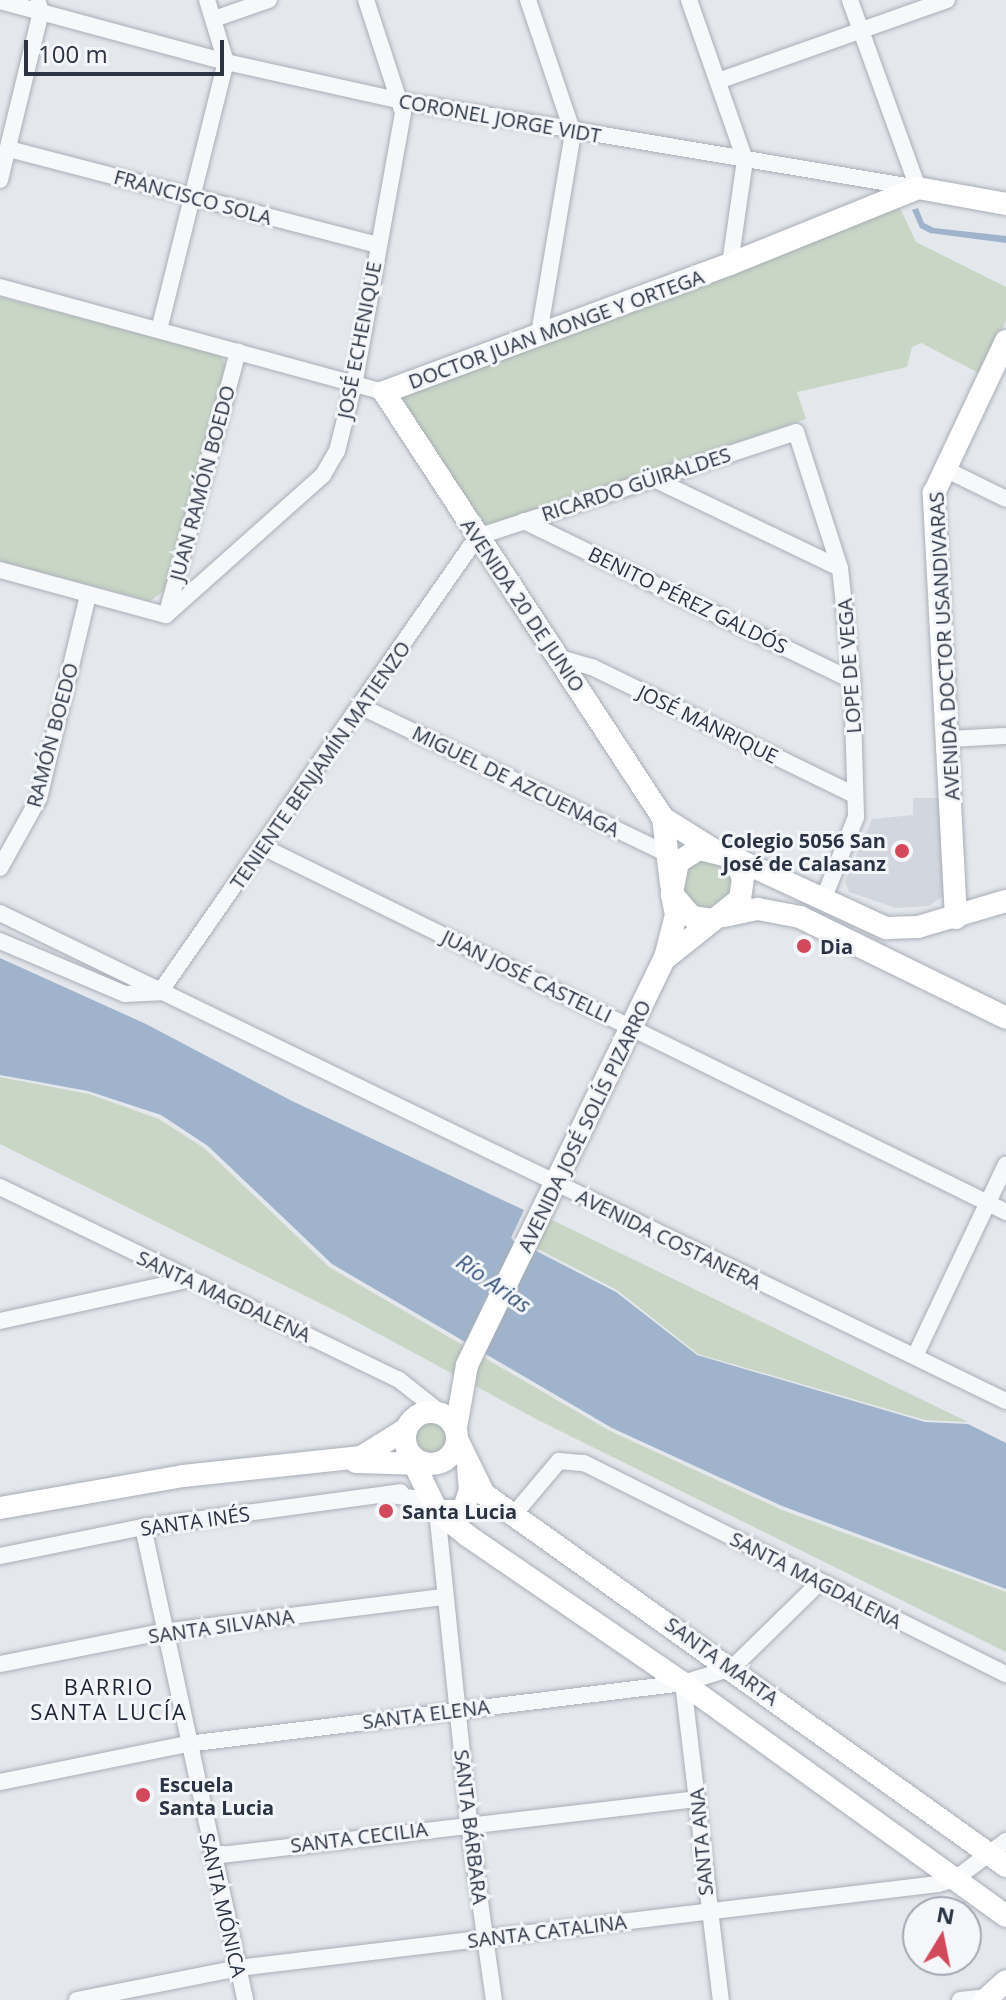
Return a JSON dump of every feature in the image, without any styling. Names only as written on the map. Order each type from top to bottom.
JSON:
[{"type":"street","points":[[159,330],[226,62],[207,0]]},
{"type":"street","points":[[214,19],[269,0]]},
{"type":"street","name":"JOSÉ ECHENIQUE","points":[[166,615],[323,475],[337,451],[355,380],[402,101],[366,0]]},
{"type":"street","points":[[528,0],[573,133],[539,334]]},
{"type":"street","points":[[689,0],[745,160],[730,264]]},
{"type":"street","points":[[850,0],[918,188]]},
{"type":"street","points":[[718,81],[947,0]]},
{"type":"street","name":"CORONEL JORGE VIDT","points":[[0,1],[39,6],[226,62],[402,101],[573,133],[1006,204]]},
{"type":"street","points":[[0,180],[39,6]]},
{"type":"street","name":"FRANCISCO SOLA","points":[[9,149],[377,245]]},
{"type":"street","name":"DOCTOR JUAN MONGE Y ORTEGA","points":[[0,287],[355,380],[384,392],[730,264],[918,188]]},
{"type":"street","name":"AVENIDA DOCTOR USANDIVARAS","points":[[956,918],[934,493],[943,468],[1006,341]]},
{"type":"street","name":"JUAN RAMÓN BOEDO","points":[[166,615],[238,351]]},
{"type":"street","name":"AVENIDA 20 DE JUNIO","points":[[384,392],[663,818],[671,889]]},
{"type":"street","name":"RICARDO GÜIRALDES","points":[[477,537],[796,432]]},
{"type":"street","name":"LOPE DE VEGA","points":[[796,432],[840,568],[852,680],[854,831],[823,900]]},
{"type":"street","points":[[943,468],[1006,499]]},
{"type":"street","points":[[654,479],[840,568]]},
{"type":"street","name":"BENITO PÉREZ GALDÓS","points":[[524,521],[852,680]]},
{"type":"street","name":"TENIENTE BENJAMÍN MATIENZO","points":[[160,992],[362,707],[477,537]]},
{"type":"street","points":[[0,570],[166,615]]},
{"type":"street","name":"RAMÓN BOEDO","points":[[0,868],[39,798],[88,595]]},
{"type":"street","name":"JOSÉ MANRIQUE","points":[[560,658],[592,667],[855,795]]},
{"type":"street","name":"MIGUEL DE AZCUENAGA","points":[[362,707],[669,855]]},
{"type":"street","points":[[948,739],[1006,736]]},
{"type":"street","name":"AVENIDA 20 DE JUNIO","points":[[663,818],[711,848]]},
{"type":"street","name":"JUAN JOSÉ CASTELLI","points":[[263,847],[1006,1212]]},
{"type":"street","points":[[1006,901],[956,918],[886,928],[711,848],[687,853],[672,872],[671,889],[692,917],[719,918],[758,909],[800,917],[1006,1018]]},
{"type":"street","points":[[719,918],[743,888],[732,857]]},
{"type":"street","name":"AVENIDA JOSÉ SOLÍS PIZARRO","points":[[339,1461],[378,1449],[436,1422],[464,1373],[665,958],[674,932],[671,889]]},
{"type":"street","name":"AVENIDA COSTANERA","points":[[0,913],[1006,1401]]},
{"type":"street","name":"AVENIDA JOSÉ SOLÍS PIZARRO","points":[[665,958],[719,918]]},
{"type":"street","name":"AVENIDA COSTANERA","points":[[0,941],[125,994],[160,992]]},
{"type":"street","points":[[915,1356],[1006,1164]]},
{"type":"street","name":"SANTA MAGDALENA","points":[[0,1187],[187,1280],[398,1379],[436,1422]]},
{"type":"street","points":[[0,1321],[187,1280]]},
{"type":"street","name":"AVENIDA JOSÉ SOLÍS PIZARRO","points":[[436,1422],[464,1373]]},
{"type":"street","points":[[436,1422],[417,1465],[437,1511],[463,1511],[470,1490],[468,1468]]},
{"type":"street","points":[[417,1465],[447,1460],[436,1422]]},
{"type":"street","name":"SANTA MARTA","points":[[436,1422],[484,1494],[1001,1854]]},
{"type":"street","name":"AVENIDA JOSÉ SOLÍS PIZARRO","points":[[0,1508],[183,1476],[339,1461],[417,1465]]},
{"type":"street","name":"SANTA MAGDALENA","points":[[507,1508],[559,1461],[584,1463],[1006,1674]]},
{"type":"street","name":"SANTA INÉS","points":[[0,1556],[143,1527],[391,1495],[412,1489],[417,1465]]},
{"type":"street","name":"SANTA INÉS","points":[[391,1495],[420,1499],[437,1511]]},
{"type":"street","points":[[468,1536],[475,1512],[507,1508]]},
{"type":"street","name":"SANTA MARTA","points":[[437,1511],[468,1536],[683,1683],[1006,1916]]},
{"type":"street","name":"SANTA BÁRBARA","points":[[437,1511],[443,1597],[469,1823],[494,2000]]},
{"type":"street","name":"SANTA MÓNICA","points":[[143,1527],[162,1632],[245,2000]]},
{"type":"street","name":"SANTA ELENA","points":[[0,1782],[187,1744],[683,1683],[732,1668],[819,1583]]},
{"type":"street","name":"SANTA SILVANA","points":[[0,1664],[162,1632],[443,1597]]},
{"type":"street","name":"SANTA ANA","points":[[683,1683],[707,1910],[721,2000]]},
{"type":"street","name":"SANTA CECILIA","points":[[212,1856],[469,1823],[697,1799]]},
{"type":"street","name":"SANTA CATALINA","points":[[77,2000],[238,1968],[955,1879],[1001,1854]]},
{"type":"street","points":[[960,2000],[986,1999],[1006,1981]]},
{"type":"shaded area","name":"Colegio 5056 San José de Calasanz","points":[[913,798],[945,798],[948,893],[929,906],[896,908],[849,892],[845,882],[872,819],[913,815]]},
{"type":"green space","points":[[899,206],[916,242],[1006,287],[1006,321],[979,373],[921,343],[912,347],[907,367],[797,392],[806,419],[492,525],[478,521],[400,404],[404,394]]},
{"type":"green space","points":[[0,297],[220,354],[226,366],[165,590],[150,601],[0,561]]},
{"type":"green space","points":[[694,857],[725,857],[739,890],[704,914],[681,897],[685,864]]},
{"type":"green space","points":[[0,1077],[89,1094],[159,1119],[204,1148],[329,1267],[610,1431],[782,1510],[1006,1592],[1006,1652],[538,1420],[342,1314],[0,1144]]},
{"type":"green space","points":[[550,1219],[968,1422],[925,1420],[698,1354],[617,1290],[536,1248]]},
{"type":"green space","points":[[432,1417],[445,1423],[451,1436],[445,1449],[432,1455],[419,1449],[413,1436],[419,1423]]},
{"type":"water","points":[[918,208],[924,223],[934,228],[1006,236],[1006,243],[930,233],[920,228],[912,210]]},
{"type":"water","name":"Río Arias","points":[[0,958],[146,1024],[292,1101],[524,1210],[511,1238],[616,1292],[697,1355],[925,1422],[968,1424],[1006,1443],[1006,1589],[782,1506],[612,1428],[332,1264],[208,1146],[161,1115],[88,1091],[0,1075]]},
{"type":"place","name":"Colegio 5056 San José de Calasanz","points":[[902,851]]},
{"type":"place","name":"Dia","points":[[804,946]]},
{"type":"place","name":"Santa Lucia","points":[[386,1511]]},
{"type":"place","name":"Escuela Santa Lucia","points":[[143,1795]]},
{"type":"district","name":"BARRIO SANTA LUCÍA","points":[[109,1698]]}]
